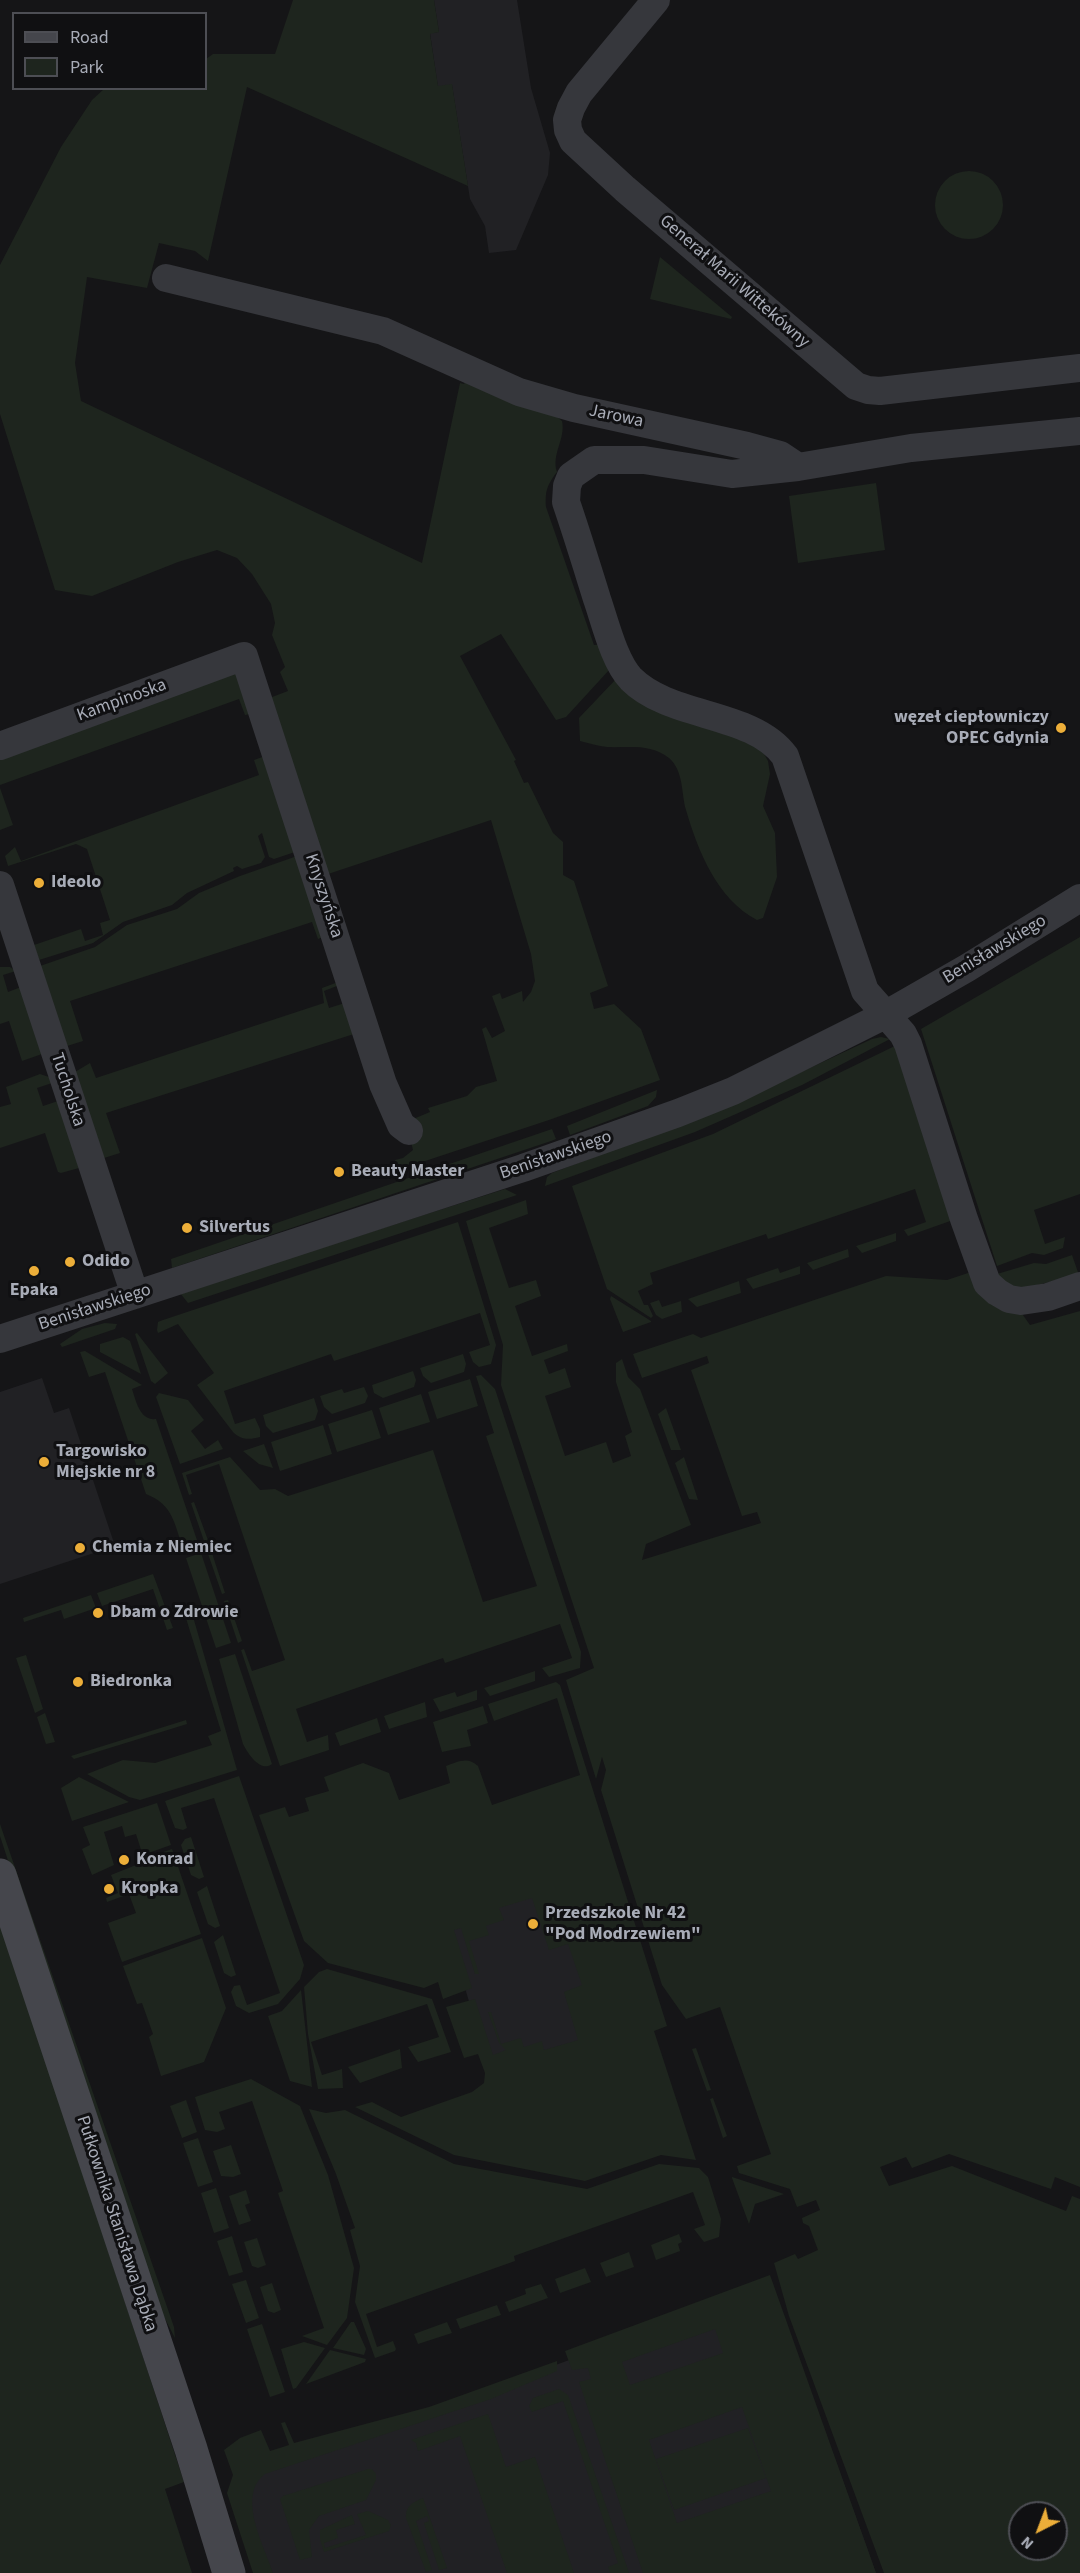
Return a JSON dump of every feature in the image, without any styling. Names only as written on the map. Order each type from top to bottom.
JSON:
[{"type":"street","name":"Generał Marii Wittekówny","points":[[656,0],[579,93],[570,108],[567,120],[573,141],[625,189],[856,386],[880,391],[1080,368]]},
{"type":"street","name":"Jarowa","points":[[166,278],[384,331],[519,392],[574,408],[747,446],[780,455],[798,467]]},
{"type":"street","points":[[1080,431],[911,448],[798,467],[720,473],[644,460],[594,460],[585,464],[571,476],[567,486],[566,502],[608,631],[622,666],[630,677],[658,698],[767,738],[785,756],[865,991],[903,1034],[908,1044],[987,1283],[997,1293],[1009,1299],[1021,1301],[1047,1298],[1080,1286]]},
{"type":"street","name":"Kampinoska","points":[[0,746],[244,656]]},
{"type":"street","name":"Knyszyńska","points":[[244,656],[383,1084],[400,1125],[409,1131]]},
{"type":"street","name":"Tucholska","points":[[0,885],[135,1296]]},
{"type":"street","name":"Benisławskiego","points":[[0,1339],[523,1168],[733,1091],[885,1015],[967,968],[1080,898]]},
{"type":"street","name":"Pułkownika Stanisława Dąbka","points":[[0,1875],[230,2573]]},
{"type":"shaded area","points":[[434,0],[517,0],[531,88],[550,153],[548,175],[516,250],[489,253],[485,226],[470,199],[452,85],[438,87],[430,33],[439,32]]},
{"type":"shaded area","name":"Targowisko Miejskie nr 8","points":[[42,1378],[54,1413],[69,1408],[115,1546],[0,1584],[0,1392]]},
{"type":"shaded area","name":"Przedszkole Nr 42 \"Pod Modrzewiem\"","points":[[587,1808],[671,2106],[516,2157],[426,1859]]},
{"type":"shaded area","points":[[773,2286],[876,2573],[260,2573],[233,2475],[495,2387]]},
{"type":"green space","points":[[293,0],[434,0],[439,32],[430,34],[438,86],[452,84],[468,186],[247,87],[208,261],[195,251],[159,243],[147,288],[87,277],[75,363],[81,401],[422,563],[460,383],[464,384],[465,381],[555,415],[562,421],[563,428],[556,459],[557,472],[547,488],[546,507],[594,645],[606,644],[610,669],[566,717],[556,720],[501,634],[460,656],[516,760],[514,761],[524,783],[528,782],[553,833],[563,842],[563,875],[574,881],[608,986],[590,993],[594,1009],[614,1004],[641,1029],[660,1080],[398,1170],[395,1160],[403,1158],[413,1150],[406,1122],[430,1112],[428,1108],[467,1096],[476,1087],[497,1081],[482,1029],[486,1027],[492,1038],[505,1031],[492,996],[500,993],[502,999],[522,991],[523,1002],[531,992],[535,981],[531,954],[491,820],[325,875],[267,699],[288,691],[280,672],[285,667],[272,635],[275,623],[271,604],[252,574],[237,558],[217,550],[178,562],[92,596],[55,590],[0,414],[0,265],[61,147],[92,100],[103,90],[207,90],[207,58],[213,54],[275,54]]},
{"type":"green space","points":[[962,171],[976,171],[988,176],[998,186],[1003,205],[998,224],[988,234],[976,239],[962,239],[950,234],[940,224],[935,212],[935,198],[940,186],[950,176]]},
{"type":"green space","points":[[660,257],[732,317],[731,319],[650,299]]},
{"type":"green space","points":[[876,483],[885,550],[798,563],[789,496]]},
{"type":"green space","points":[[235,670],[250,714],[245,715],[239,699],[0,785],[0,755]]},
{"type":"green space","points":[[617,678],[759,745],[768,761],[770,774],[763,806],[775,833],[777,877],[763,918],[757,920],[743,911],[720,887],[711,873],[691,826],[677,769],[669,758],[647,748],[607,747],[580,741],[579,718]]},
{"type":"green space","points":[[268,755],[298,851],[274,859],[269,857],[262,833],[258,836],[265,857],[261,863],[242,869],[237,866],[233,868],[234,871],[187,893],[172,905],[123,922],[93,943],[39,960],[34,945],[81,929],[85,941],[103,935],[100,923],[110,920],[87,849],[76,844],[8,866],[5,856],[15,847],[21,861],[259,775],[254,760]]},
{"type":"green space","points":[[0,788],[13,825],[0,830]]},
{"type":"green space","points":[[300,855],[323,937],[318,939],[312,922],[70,1001],[83,1041],[67,1046],[40,966],[95,947],[127,925],[177,909],[199,893]]},
{"type":"green space","points":[[1080,937],[1080,1194],[1034,1210],[1045,1244],[1065,1237],[1063,1248],[1044,1255],[1032,1253],[997,1266],[921,1029]]},
{"type":"green space","points":[[0,967],[10,967],[16,971],[3,975],[8,992],[21,987],[42,1054],[22,1061],[9,1021],[0,1024]]},
{"type":"green space","points":[[341,981],[342,984],[324,991],[329,1008],[348,1002],[354,1034],[106,1113],[120,1153],[104,1158],[75,1072],[90,1063],[96,1078],[324,1003],[322,988]]},
{"type":"green space","points":[[881,1037],[890,1039],[802,1085],[695,1132],[545,1186],[547,1177],[552,1173],[739,1101],[872,1039]]},
{"type":"green space","points":[[901,1043],[953,1220],[908,1236],[904,1230],[926,1222],[915,1189],[768,1239],[766,1234],[650,1273],[653,1284],[638,1291],[644,1305],[648,1305],[653,1316],[651,1318],[607,1289],[572,1186],[713,1134]]},
{"type":"green space","points":[[40,1074],[49,1077],[52,1083],[37,1088],[43,1106],[58,1101],[79,1168],[58,1172],[45,1133],[0,1148],[0,1107],[11,1104],[6,1087]]},
{"type":"green space","points":[[657,1090],[656,1097],[648,1106],[570,1135],[567,1126]]},
{"type":"green space","points":[[552,1129],[556,1139],[551,1141],[172,1268],[171,1259]]},
{"type":"green space","points":[[505,1189],[517,1195],[188,1303],[180,1293]]},
{"type":"green space","points":[[526,1200],[528,1214],[489,1228],[509,1288],[536,1280],[541,1296],[515,1306],[532,1356],[567,1344],[568,1351],[544,1360],[549,1374],[565,1368],[571,1387],[545,1396],[565,1456],[606,1442],[613,1463],[631,1456],[625,1436],[632,1432],[616,1382],[616,1363],[622,1359],[628,1377],[640,1389],[691,1525],[646,1544],[642,1560],[761,1523],[757,1512],[742,1516],[691,1370],[709,1363],[707,1356],[642,1378],[633,1354],[693,1334],[701,1338],[886,1276],[947,1280],[971,1272],[1018,1308],[1030,1325],[1080,1311],[1080,2187],[1055,2177],[1051,2189],[949,2154],[912,2168],[906,2157],[880,2167],[889,2186],[952,2166],[1066,2211],[1072,2196],[1080,2199],[1080,2573],[884,2573],[789,2316],[774,2263],[795,2254],[798,2259],[818,2250],[809,2226],[803,2223],[802,2218],[820,2210],[816,2200],[797,2207],[790,2189],[739,2173],[737,2166],[771,2154],[720,2007],[686,2019],[662,1985],[601,1790],[606,1770],[602,1757],[596,1779],[566,1680],[594,1668],[501,1385],[503,1345],[466,1221]]},
{"type":"green space","points":[[458,1222],[496,1345],[491,1364],[479,1367],[473,1362],[469,1352],[490,1345],[480,1313],[334,1361],[331,1354],[224,1391],[235,1424],[255,1418],[260,1429],[260,1437],[245,1439],[233,1432],[197,1385],[214,1373],[178,1324],[158,1333],[158,1322],[163,1320]]},
{"type":"green space","points":[[896,1233],[896,1241],[862,1253],[856,1246]]},
{"type":"green space","points":[[848,1249],[849,1257],[813,1270],[807,1263]]},
{"type":"green space","points":[[1072,1255],[1079,1275],[1012,1291],[997,1274],[1034,1263],[1046,1264]]},
{"type":"green space","points":[[800,1266],[800,1274],[753,1289],[746,1279],[778,1268],[780,1273]]},
{"type":"green space","points":[[739,1281],[741,1293],[697,1307],[688,1299]]},
{"type":"green space","points":[[611,1296],[651,1322],[623,1332],[610,1299]]},
{"type":"green space","points":[[659,1300],[662,1307],[681,1301],[682,1312],[662,1319],[656,1315],[650,1303]]},
{"type":"green space","points":[[105,1323],[117,1324],[115,1329],[62,1347],[60,1344],[82,1329]]},
{"type":"green space","points":[[137,1333],[168,1373],[155,1384],[151,1381],[135,1334]]},
{"type":"green space","points":[[123,1337],[130,1341],[141,1374],[100,1352],[100,1344]]},
{"type":"green space","points":[[85,1351],[142,1385],[132,1389],[135,1399],[142,1414],[156,1419],[199,1546],[184,1551],[168,1510],[155,1498],[146,1494],[105,1372],[89,1377],[80,1352]]},
{"type":"green space","points":[[463,1354],[466,1364],[464,1372],[431,1383],[423,1376],[420,1368]]},
{"type":"green space","points":[[413,1371],[416,1380],[414,1387],[383,1398],[374,1393],[372,1385]]},
{"type":"green space","points":[[481,1375],[495,1389],[581,1652],[580,1668],[549,1677],[542,1668],[572,1658],[560,1624],[445,1663],[443,1658],[296,1709],[307,1742],[328,1735],[329,1750],[280,1766],[241,1650],[244,1649],[252,1671],[285,1660],[219,1464],[186,1475],[192,1494],[189,1495],[182,1473],[230,1457],[260,1490],[275,1489],[288,1496],[433,1450],[483,1602],[537,1586],[486,1436],[494,1433],[476,1376]]},
{"type":"green space","points":[[470,1379],[478,1406],[437,1419],[428,1392]]},
{"type":"green space","points":[[364,1387],[368,1396],[365,1403],[332,1414],[324,1407],[320,1396],[342,1389],[344,1393]]},
{"type":"green space","points":[[159,1393],[188,1400],[204,1420],[191,1431],[205,1449],[218,1440],[223,1449],[180,1464],[156,1397]]},
{"type":"green space","points":[[421,1394],[430,1422],[388,1435],[379,1408]]},
{"type":"green space","points":[[314,1398],[318,1411],[315,1420],[273,1433],[266,1426],[263,1415]]},
{"type":"green space","points":[[666,1408],[681,1450],[671,1450],[658,1414]]},
{"type":"green space","points":[[372,1410],[381,1438],[337,1452],[328,1424]]},
{"type":"green space","points":[[323,1425],[332,1454],[280,1471],[271,1442]]},
{"type":"green space","points":[[264,1444],[273,1468],[259,1464],[243,1451]]},
{"type":"green space","points":[[684,1457],[698,1500],[689,1499],[675,1463]]},
{"type":"green space","points":[[194,1502],[209,1543],[205,1544],[191,1503]]},
{"type":"green space","points":[[211,1550],[225,1593],[222,1594],[207,1551]]},
{"type":"green space","points":[[201,1553],[231,1643],[216,1648],[186,1558]]},
{"type":"green space","points":[[153,1574],[173,1628],[167,1630],[153,1589],[102,1606],[97,1593]]},
{"type":"green space","points":[[91,1595],[96,1608],[64,1619],[61,1610],[24,1622],[23,1618]]},
{"type":"green space","points":[[228,1600],[242,1641],[238,1643],[224,1601]]},
{"type":"green space","points":[[192,1613],[237,1770],[140,1800],[129,1797],[87,1774],[123,1760],[155,1763],[212,1745],[208,1736],[221,1731],[185,1615]]},
{"type":"green space","points":[[235,1654],[272,1764],[268,1766],[255,1761],[243,1744],[219,1659]]},
{"type":"green space","points":[[26,1655],[43,1709],[35,1713],[16,1658]]},
{"type":"green space","points":[[535,1671],[535,1681],[490,1696],[484,1688]]},
{"type":"green space","points":[[556,1682],[560,1685],[667,2026],[654,2031],[696,2160],[661,2155],[585,2181],[454,2155],[355,2107],[372,2102],[401,2117],[472,2092],[484,2083],[485,2073],[478,2054],[464,2058],[446,2007],[475,1999],[493,2055],[506,2050],[499,2043],[488,2012],[491,2012],[501,2044],[521,2038],[524,2047],[542,2041],[544,2050],[578,2040],[564,1992],[582,1985],[568,1944],[549,1950],[532,1898],[499,1908],[504,1920],[486,1926],[489,1935],[469,1941],[479,1974],[475,1974],[461,1928],[454,1930],[472,1988],[443,1999],[438,1982],[424,1988],[328,1963],[304,1941],[259,1815],[285,1807],[289,1817],[309,1811],[305,1798],[329,1791],[324,1777],[363,1763],[389,1773],[399,1800],[450,1783],[446,1766],[462,1761],[470,1761],[478,1766],[492,1805],[580,1775],[557,1698],[494,1721],[488,1704]]},
{"type":"green space","points":[[477,1690],[477,1700],[440,1712],[433,1699],[455,1692],[457,1697]]},
{"type":"green space","points":[[425,1702],[427,1717],[389,1729],[384,1716]]},
{"type":"green space","points":[[483,1706],[488,1723],[467,1730],[471,1746],[442,1752],[433,1722]]},
{"type":"green space","points":[[45,1713],[55,1742],[46,1744],[37,1717]]},
{"type":"green space","points":[[377,1718],[381,1732],[340,1746],[335,1733]]},
{"type":"green space","points":[[186,1720],[187,1724],[74,1759],[71,1756]]},
{"type":"green space","points":[[239,1776],[304,1965],[300,1979],[278,2004],[249,2013],[236,2006],[231,1992],[234,1986],[240,1985],[247,2005],[280,1993],[214,1798],[181,1808],[187,1828],[183,1830],[175,1828],[165,1801]]},
{"type":"green space","points":[[79,1777],[129,1802],[72,1821],[61,1788]]},
{"type":"green space","points":[[157,1803],[171,1845],[137,1857],[142,1853],[136,1834],[125,1837],[122,1826],[104,1832],[114,1865],[92,1875],[82,1849],[90,1845],[83,1827]]},
{"type":"green space","points":[[0,1824],[174,2327],[175,2338],[151,2292],[0,1836]]},
{"type":"green space","points":[[191,1837],[204,1877],[199,1879],[191,1875],[181,1845],[185,1839]]},
{"type":"green space","points":[[172,1849],[201,1934],[122,1962],[108,1923],[136,1913],[129,1894],[107,1902],[106,1898],[118,1893],[111,1875],[136,1865],[135,1862]]},
{"type":"green space","points":[[207,1886],[220,1926],[215,1928],[208,1924],[197,1892]]},
{"type":"green space","points":[[0,1920],[184,2482],[165,2489],[192,2573],[0,2573]]},
{"type":"green space","points":[[223,1935],[236,1975],[231,1977],[224,1973],[214,1942]]},
{"type":"green space","points":[[202,1938],[226,2008],[204,2062],[161,2076],[149,2037],[153,2034],[142,2003],[137,2004],[123,1966]]},
{"type":"green space","points":[[327,1969],[432,1999],[451,2052],[418,2062],[408,2047],[439,2037],[427,2004],[311,2042],[322,2075],[342,2069],[343,2088],[318,2089],[308,2034],[304,1987],[319,1972]]},
{"type":"green space","points":[[301,1990],[312,2087],[290,2081],[268,2016],[282,2011]]},
{"type":"green space","points":[[696,2048],[711,2090],[707,2091],[692,2049]]},
{"type":"green space","points":[[400,2049],[402,2068],[360,2083],[348,2067]]},
{"type":"green space","points":[[251,2079],[300,2106],[328,2175],[354,2268],[347,2318],[327,2345],[302,2336],[324,2328],[278,2193],[283,2191],[252,2101],[219,2112],[225,2129],[217,2132],[205,2130],[195,2097]]},
{"type":"green space","points":[[713,2098],[727,2136],[723,2138],[710,2099]]},
{"type":"green space","points":[[186,2100],[197,2132],[182,2138],[170,2106]]},
{"type":"green space","points":[[309,2109],[326,2113],[345,2110],[454,2164],[587,2189],[659,2164],[699,2168],[708,2177],[721,2219],[719,2237],[704,2242],[694,2229],[705,2225],[693,2192],[514,2256],[515,2261],[366,2314],[377,2347],[393,2341],[396,2349],[375,2358],[355,2302],[360,2266],[350,2230],[355,2228]]},
{"type":"green space","points":[[198,2138],[213,2182],[198,2187],[183,2143]]},
{"type":"green space","points":[[231,2145],[241,2174],[233,2177],[221,2176],[213,2151]]},
{"type":"green space","points":[[732,2177],[784,2194],[755,2204],[749,2224]]},
{"type":"green space","points":[[216,2188],[229,2228],[214,2233],[201,2193]]},
{"type":"green space","points":[[246,2190],[250,2203],[245,2205],[251,2221],[239,2225],[229,2196]]},
{"type":"green space","points":[[679,2234],[682,2242],[678,2244],[680,2251],[656,2260],[651,2245]]},
{"type":"green space","points":[[232,2236],[243,2272],[229,2276],[217,2241]]},
{"type":"green space","points":[[257,2238],[266,2265],[258,2268],[252,2266],[244,2242]]},
{"type":"green space","points":[[629,2252],[634,2267],[606,2277],[600,2263]]},
{"type":"green space","points":[[585,2268],[591,2282],[560,2293],[555,2279]]},
{"type":"green space","points":[[770,2275],[876,2573],[643,2573],[579,2382],[591,2379],[588,2368],[572,2370],[565,2351]],"holes":[[[715,2329],[723,2353],[630,2385],[622,2362]],[[742,2407],[771,2491],[677,2523],[649,2440]]]},
{"type":"green space","points":[[246,2280],[259,2318],[246,2323],[232,2284]]},
{"type":"green space","points":[[272,2283],[281,2310],[274,2313],[268,2311],[260,2287]]},
{"type":"green space","points":[[541,2284],[548,2298],[509,2312],[505,2302],[526,2294],[525,2289]]},
{"type":"green space","points":[[497,2305],[501,2315],[460,2329],[456,2319]]},
{"type":"green space","points":[[351,2322],[354,2322],[366,2349],[364,2355],[333,2348]]},
{"type":"green space","points":[[447,2322],[452,2333],[418,2344],[414,2334]]},
{"type":"green space","points":[[262,2324],[285,2392],[270,2397],[247,2329]]},
{"type":"green space","points":[[304,2342],[325,2348],[293,2389],[281,2349]]},
{"type":"green space","points":[[330,2350],[366,2359],[365,2362],[306,2384]]},
{"type":"green space","points":[[557,2361],[557,2371],[491,2399],[265,2474],[257,2483],[252,2508],[273,2573],[253,2573],[227,2493],[233,2475],[224,2450],[240,2438],[261,2430],[270,2451],[289,2445],[281,2423],[285,2422],[294,2443],[429,2407]]},
{"type":"green space","points":[[559,2389],[568,2395],[629,2573],[610,2573],[608,2567],[618,2563],[563,2401],[532,2412],[529,2406],[533,2398]]},
{"type":"green space","points":[[488,2414],[506,2467],[535,2457],[574,2573],[507,2573],[460,2436],[418,2451],[416,2443],[411,2440]]},
{"type":"green space","points":[[748,2428],[766,2478],[674,2510],[656,2459]]},
{"type":"green space","points":[[372,2469],[376,2474],[376,2480],[366,2500],[319,2516],[309,2530],[312,2557],[300,2560],[280,2499],[283,2496]]},
{"type":"green space","points":[[423,2498],[447,2568],[439,2570],[424,2523],[429,2521],[427,2516],[416,2521],[432,2570],[426,2572],[406,2518],[410,2505]]},
{"type":"green space","points":[[368,2511],[388,2520],[391,2525],[389,2531],[324,2552],[320,2530],[352,2515],[355,2524],[336,2530],[338,2538],[324,2543],[325,2548],[366,2535],[357,2514]]},
{"type":"place","name":"węzeł ciepłowniczy OPEC Gdynia","points":[[1061,728]]},
{"type":"place","name":"Ideolo","points":[[39,883]]},
{"type":"place","name":"Beauty Master","points":[[339,1172]]},
{"type":"place","name":"Silvertus","points":[[187,1228]]},
{"type":"place","name":"Odido","points":[[70,1262]]},
{"type":"place","name":"Epaka","points":[[34,1271]]},
{"type":"place","name":"Targowisko Miejskie nr 8","points":[[44,1462]]},
{"type":"place","name":"Chemia z Niemiec","points":[[80,1548]]},
{"type":"place","name":"Dbam o Zdrowie","points":[[98,1613]]},
{"type":"place","name":"Biedronka","points":[[78,1682]]},
{"type":"place","name":"Konrad","points":[[124,1860]]},
{"type":"place","name":"Kropka","points":[[109,1889]]},
{"type":"place","name":"Przedszkole Nr 42 \"Pod Modrzewiem\"","points":[[533,1924]]}]
